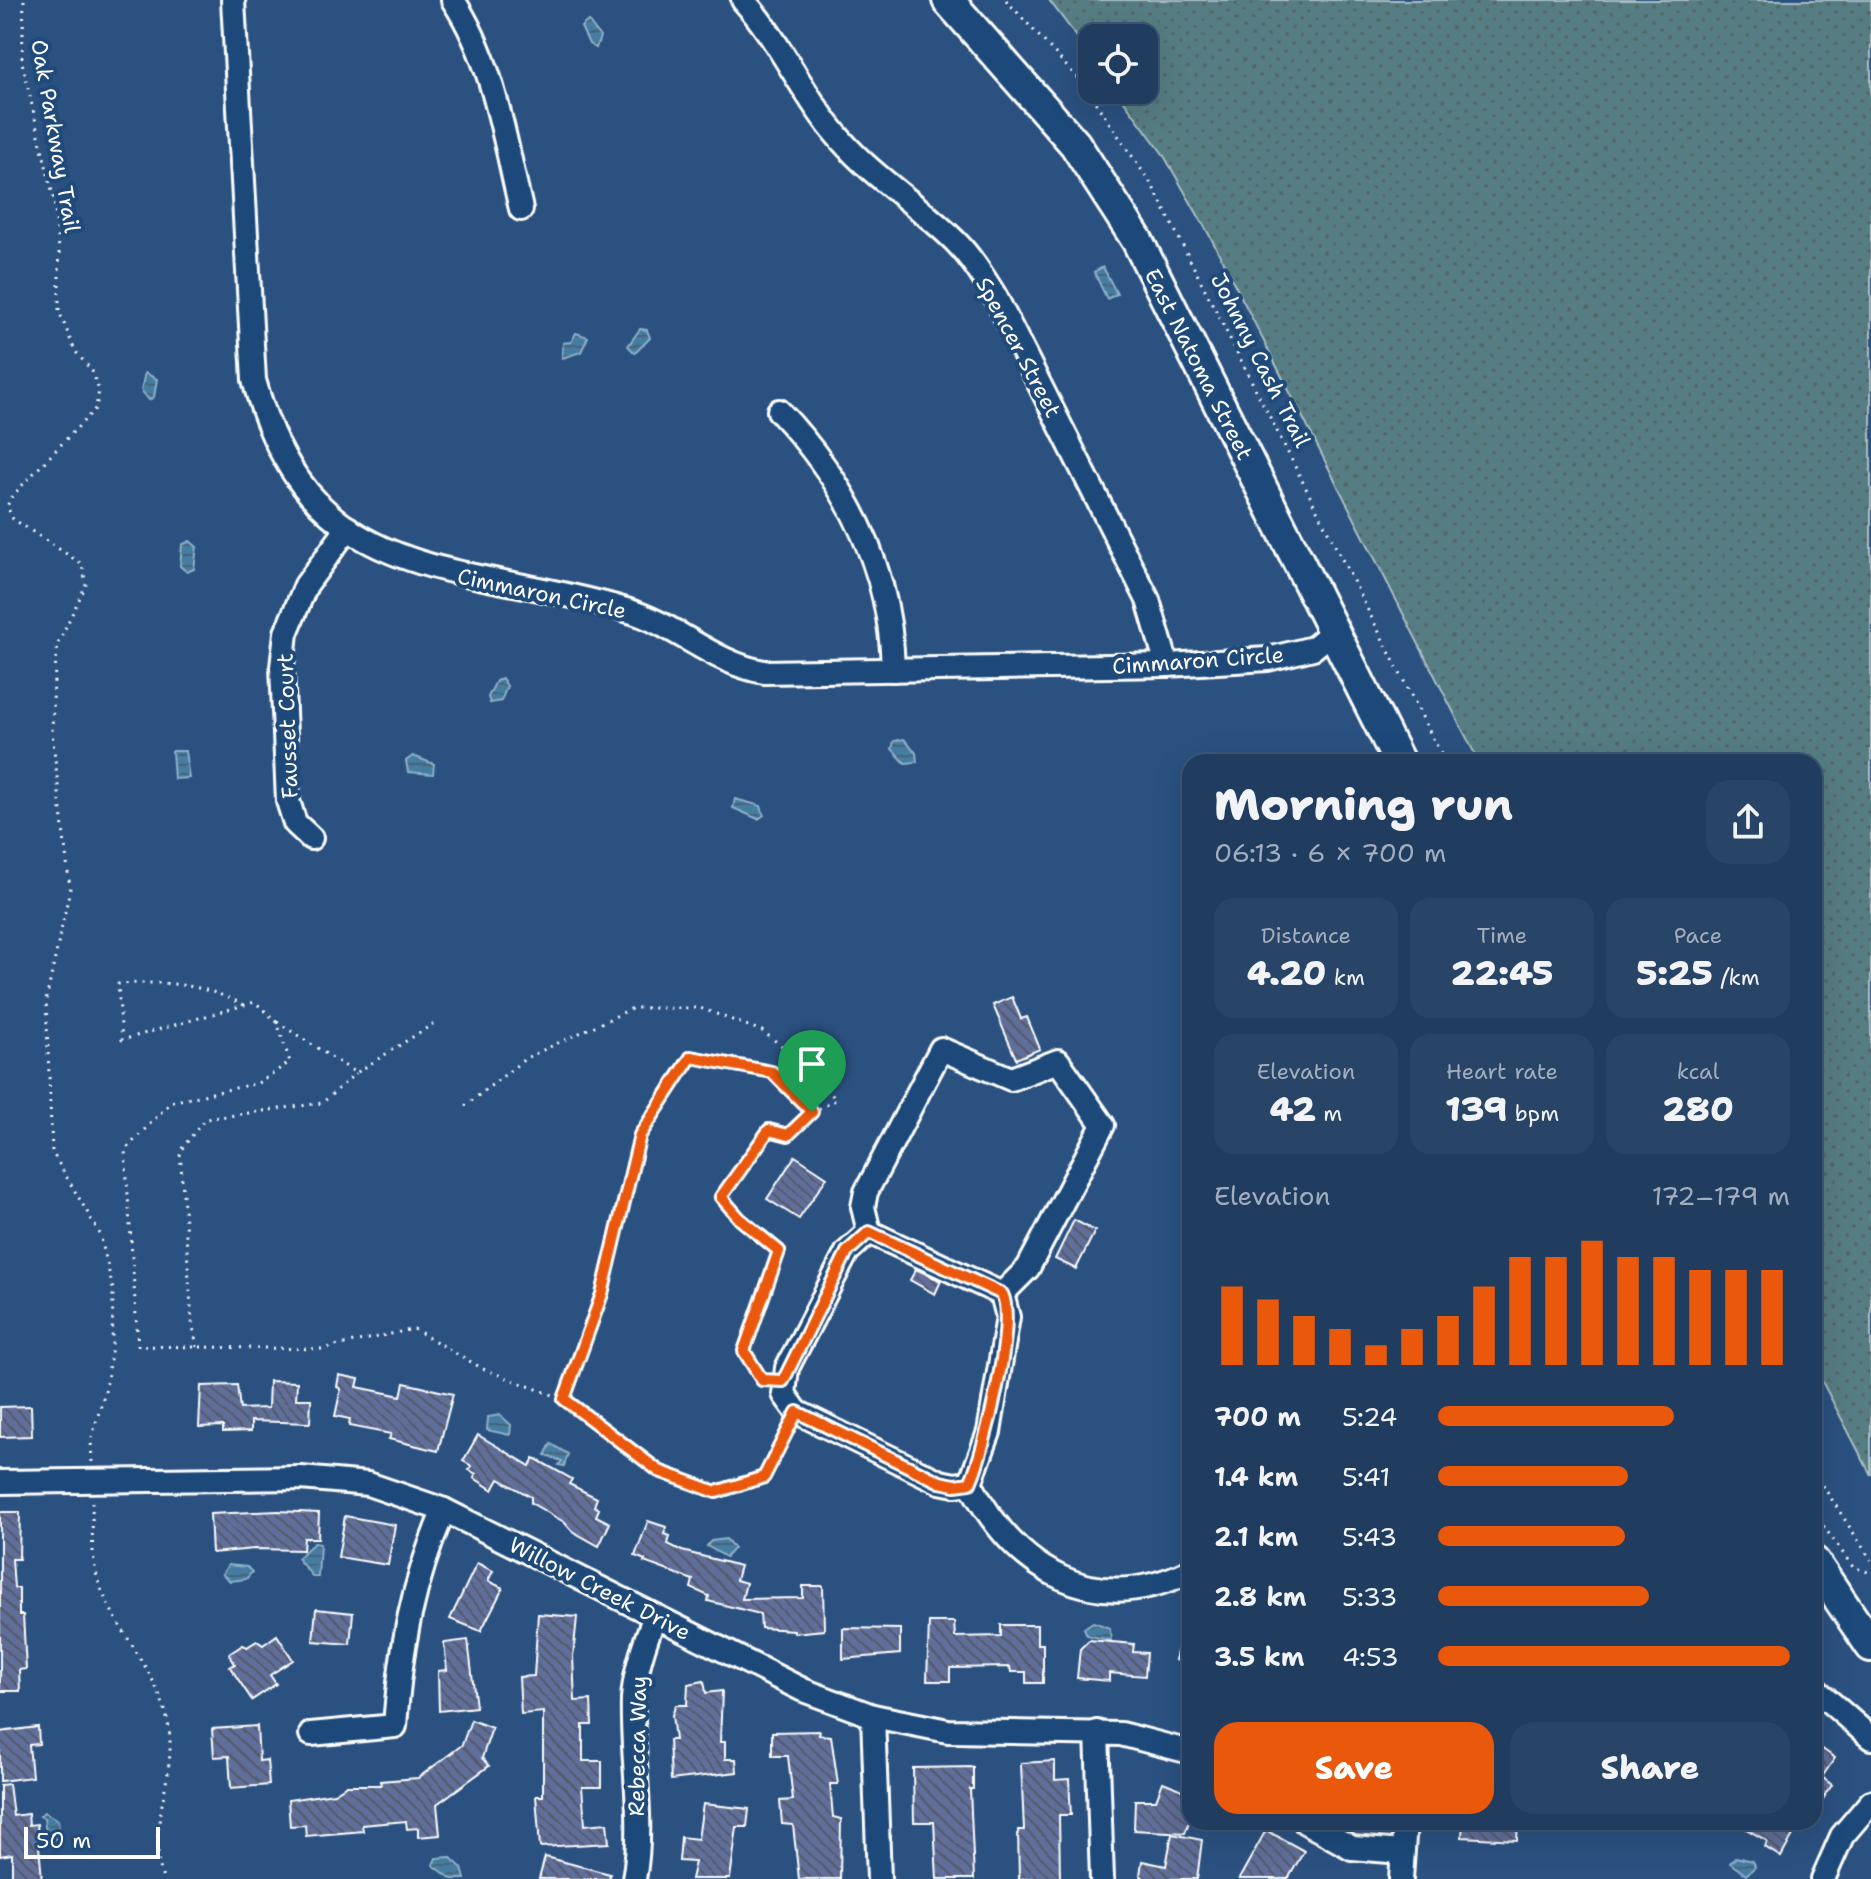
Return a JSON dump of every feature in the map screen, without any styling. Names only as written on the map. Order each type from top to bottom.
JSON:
[{"type":"main road","name":"East Natoma Street","points":[[948,0],[1039,99],[1108,191],[1137,240],[1395,754]]},
{"type":"main road","points":[[1822,1574],[1871,1646]]},
{"type":"street","name":"Cimmaron Circle","points":[[233,0],[254,380],[282,453],[321,504],[348,528],[395,556],[419,565],[625,609],[716,657],[750,669],[1167,665],[1290,656],[1313,648],[1333,632]]},
{"type":"street","points":[[453,0],[485,62],[521,209]]},
{"type":"street","name":"Spencer Street","points":[[743,0],[776,41],[816,108],[839,138],[866,167],[929,217],[974,263],[995,296],[1148,600],[1167,665]]},
{"type":"street","points":[[779,411],[829,469],[866,537],[886,599],[893,670]]},
{"type":"street","name":"Fausset Court","points":[[311,838],[295,823],[288,801],[283,650],[291,617],[302,593],[348,528]]},
{"type":"street","points":[[869,1232],[863,1207],[866,1192],[941,1049],[1011,1079],[1058,1061],[1103,1125],[1028,1268],[1002,1294]]},
{"type":"street","points":[[869,1232],[847,1252],[783,1381],[784,1394],[797,1412],[940,1482],[955,1485],[970,1483]]},
{"type":"street","points":[[869,1232],[1002,1294]]},
{"type":"street","points":[[970,1483],[989,1432],[1008,1317],[1002,1294]]},
{"type":"street","name":"Willow Creek Drive","points":[[0,1482],[336,1479],[368,1484],[444,1510],[803,1690],[873,1716],[948,1731],[1097,1732],[1151,1740],[1182,1750]]},
{"type":"street","points":[[970,1483],[1011,1543],[1028,1561],[1063,1580],[1102,1589],[1132,1589],[1171,1581],[1182,1575]]},
{"type":"street","points":[[311,1734],[395,1726],[407,1615],[425,1554],[444,1510]]},
{"type":"street","name":"Rebecca Way","points":[[634,1879],[637,1847],[633,1699],[640,1656],[655,1616]]},
{"type":"street","points":[[1822,1695],[1871,1738]]},
{"type":"street","points":[[873,1716],[879,1879]]},
{"type":"street","points":[[1097,1732],[1102,1879]]},
{"type":"street","points":[[1823,1879],[1842,1836],[1871,1802]]},
{"type":"street","points":[[1319,1830],[1352,1848],[1402,1852]]},
{"type":"street","points":[[1401,1879],[1404,1830]]},
{"type":"path","name":"Oak Parkway Trail","points":[[24,0],[22,62],[54,200],[59,249],[59,311],[75,351],[92,371],[99,390],[96,408],[13,495],[7,506],[13,519],[82,564],[86,585],[58,643],[54,680],[52,732],[70,889],[46,1000],[52,1152],[100,1234],[113,1289],[112,1346],[106,1388],[91,1440],[91,1460]]},
{"type":"path","name":"Johnny Cash Trail","points":[[1006,0],[1082,83],[1152,185],[1441,754]]},
{"type":"path","points":[[244,1005],[221,993],[171,981],[118,984],[122,1040],[255,1002],[277,1022],[356,1073]]},
{"type":"path","points":[[465,1106],[526,1058],[633,1008],[700,1008],[762,1031],[810,1067],[836,1100],[812,1112],[788,1135],[769,1130],[721,1197],[740,1219],[779,1251],[744,1351],[762,1380],[783,1381]]},
{"type":"path","points":[[277,1022],[290,1062],[258,1083],[171,1102],[125,1150],[138,1346],[321,1349],[414,1329],[485,1370],[564,1399],[659,1471],[716,1492],[764,1477],[797,1412]]},
{"type":"path","points":[[197,1348],[192,1321],[180,1151],[205,1119],[322,1103],[356,1073],[433,1024]]},
{"type":"path","points":[[564,1399],[602,1294],[640,1135],[691,1057],[772,1072],[812,1112]]},
{"type":"path","points":[[1822,1484],[1871,1560]]},
{"type":"path","points":[[92,1498],[94,1564],[99,1584],[154,1689],[169,1728],[168,1761],[156,1825],[157,1853],[163,1879]]},
{"type":"path","points":[[1822,1524],[1853,1567],[1871,1573]]},
{"type":"green space","points":[[1049,0],[1871,0],[1871,1475],[1822,1381],[1822,754],[1475,754],[1211,238],[1163,154],[1126,104],[1158,104],[1158,24],[1078,24],[1078,38]]},
{"type":"water","points":[[588,21],[600,37],[596,48],[589,44],[581,27]]},
{"type":"water","points":[[1103,267],[1117,294],[1107,299],[1094,272]]},
{"type":"water","points":[[640,329],[647,330],[650,338],[635,353],[628,346]]},
{"type":"water","points":[[576,333],[588,337],[581,352],[562,358],[563,343],[571,342]]},
{"type":"water","points":[[145,373],[157,379],[154,397],[149,400],[141,390]]},
{"type":"water","points":[[190,541],[197,547],[194,569],[187,572],[180,566],[182,545]]},
{"type":"water","points":[[502,678],[507,686],[501,701],[490,703],[488,697],[496,681]]},
{"type":"water","points":[[904,739],[916,753],[917,762],[905,763],[892,749],[894,741]]},
{"type":"water","points":[[172,751],[185,751],[189,778],[174,779]]},
{"type":"water","points":[[413,756],[434,764],[433,774],[408,772],[406,761]]},
{"type":"water","points":[[735,799],[761,806],[764,815],[758,819],[733,808]]},
{"type":"water","points":[[500,1415],[511,1425],[510,1435],[487,1430],[488,1417]]},
{"type":"water","points":[[551,1444],[568,1454],[564,1466],[559,1465],[562,1461],[545,1455]]},
{"type":"water","points":[[726,1539],[734,1548],[726,1557],[707,1546],[711,1541]]},
{"type":"water","points":[[314,1543],[320,1544],[318,1577],[313,1577],[297,1558]]},
{"type":"water","points":[[228,1565],[247,1567],[252,1572],[246,1579],[230,1581],[222,1574]]},
{"type":"water","points":[[1093,1622],[1110,1628],[1111,1641],[1087,1635],[1084,1628]]},
{"type":"water","points":[[44,1812],[58,1820],[60,1837],[47,1841],[44,1818],[40,1816]]},
{"type":"water","points":[[450,1857],[462,1868],[465,1879],[452,1879],[433,1865],[436,1858]]},
{"type":"water","points":[[1736,1857],[1752,1861],[1755,1867],[1746,1875],[1730,1863]]},
{"type":"building","points":[[1012,997],[1021,1019],[1027,1017],[1040,1049],[1016,1059],[993,1005]]},
{"type":"building","points":[[795,1156],[827,1177],[799,1219],[767,1199]]},
{"type":"building","points":[[1074,1220],[1095,1231],[1076,1269],[1055,1259]]},
{"type":"building","points":[[916,1269],[941,1281],[935,1294],[910,1280]]},
{"type":"building","points":[[339,1375],[359,1379],[357,1387],[401,1396],[404,1383],[453,1394],[438,1451],[389,1439],[391,1434],[349,1426],[350,1419],[335,1416],[341,1389],[337,1387]]},
{"type":"building","points":[[269,1381],[297,1382],[296,1399],[311,1399],[310,1423],[251,1421],[251,1431],[223,1432],[223,1426],[199,1427],[201,1386],[237,1385],[240,1409],[268,1408]]},
{"type":"building","points":[[31,1406],[32,1436],[0,1437],[0,1407]]},
{"type":"building","points":[[478,1435],[530,1466],[534,1458],[572,1479],[569,1484],[597,1498],[594,1506],[599,1509],[596,1516],[610,1523],[599,1546],[531,1503],[531,1497],[499,1479],[493,1490],[474,1478],[476,1474],[469,1470],[472,1466],[463,1461]]},
{"type":"building","points":[[0,1512],[20,1512],[19,1559],[12,1559],[14,1588],[19,1588],[19,1615],[23,1615],[26,1669],[19,1670],[20,1691],[0,1691]]},
{"type":"building","points":[[319,1513],[318,1538],[304,1538],[303,1550],[254,1549],[212,1553],[210,1514]]},
{"type":"building","points":[[345,1516],[395,1525],[388,1565],[338,1557]]},
{"type":"building","points":[[648,1521],[666,1527],[664,1534],[670,1536],[668,1544],[682,1551],[740,1566],[736,1580],[746,1583],[742,1599],[803,1598],[803,1586],[823,1586],[824,1630],[794,1633],[794,1630],[761,1628],[760,1614],[708,1601],[709,1596],[691,1588],[693,1580],[644,1562],[635,1556]]},
{"type":"building","points":[[477,1563],[493,1571],[488,1581],[503,1588],[481,1631],[450,1619]]},
{"type":"building","points":[[316,1609],[353,1613],[350,1644],[313,1641]]},
{"type":"building","points":[[538,1614],[577,1617],[573,1657],[575,1701],[591,1700],[592,1725],[583,1725],[583,1761],[602,1761],[602,1787],[582,1787],[585,1825],[607,1823],[609,1843],[540,1847],[536,1796],[543,1796],[543,1712],[521,1714],[519,1677],[534,1676]]},
{"type":"building","points":[[929,1622],[954,1622],[955,1637],[1001,1636],[1001,1625],[1037,1625],[1037,1644],[1043,1644],[1043,1683],[1026,1683],[1026,1672],[1011,1672],[1010,1667],[950,1668],[950,1681],[927,1681]]},
{"type":"building","points":[[843,1628],[900,1629],[900,1654],[843,1659]]},
{"type":"building","points":[[1182,1632],[1182,1662],[1175,1660]]},
{"type":"building","points":[[277,1635],[293,1660],[270,1675],[276,1684],[252,1700],[230,1667],[235,1664],[229,1654],[257,1641],[263,1645]]},
{"type":"building","points":[[468,1640],[476,1707],[439,1711],[438,1671],[447,1670],[444,1643]]},
{"type":"building","points":[[1089,1640],[1134,1644],[1133,1652],[1147,1653],[1145,1676],[1109,1673],[1109,1681],[1077,1678],[1080,1649]]},
{"type":"building","points":[[704,1681],[706,1693],[722,1691],[720,1742],[725,1742],[725,1759],[736,1759],[737,1772],[671,1780],[669,1740],[675,1740],[672,1715],[676,1705],[687,1705],[688,1684]]},
{"type":"building","points":[[471,1720],[492,1728],[482,1758],[489,1766],[437,1804],[440,1835],[418,1837],[418,1828],[407,1829],[406,1821],[362,1825],[363,1831],[306,1836],[305,1825],[290,1826],[288,1800],[334,1793],[347,1785],[381,1785],[380,1781],[418,1778],[462,1745]]},
{"type":"building","points":[[257,1726],[259,1761],[267,1760],[269,1785],[231,1788],[229,1756],[214,1757],[212,1729]]},
{"type":"building","points":[[38,1727],[39,1744],[29,1745],[32,1777],[0,1781],[0,1732]]},
{"type":"building","points":[[820,1731],[819,1735],[831,1736],[838,1784],[830,1784],[833,1817],[841,1819],[840,1879],[799,1879],[793,1825],[782,1824],[780,1801],[793,1800],[788,1756],[772,1756],[772,1732]]},
{"type":"building","points":[[1822,1749],[1835,1758],[1822,1777]]},
{"type":"building","points":[[1055,1761],[1055,1780],[1069,1779],[1071,1815],[1059,1815],[1060,1878],[1019,1879],[1018,1830],[1024,1830],[1021,1763]]},
{"type":"building","points":[[973,1767],[973,1789],[970,1789],[974,1879],[937,1879],[934,1822],[914,1822],[913,1768]]},
{"type":"building","points":[[1822,1777],[1832,1785],[1822,1801]]},
{"type":"building","points":[[1163,1782],[1182,1790],[1182,1830],[1186,1830],[1185,1833],[1134,1830],[1135,1800],[1156,1800]]},
{"type":"building","points":[[9,1784],[13,1816],[28,1814],[29,1825],[37,1824],[42,1879],[12,1879],[12,1854],[0,1856],[0,1785]]},
{"type":"building","points":[[703,1804],[749,1809],[747,1827],[737,1827],[730,1879],[691,1879],[695,1862],[679,1861],[681,1837],[698,1839]]},
{"type":"building","points":[[1266,1830],[1304,1851],[1288,1879],[1239,1879]]},
{"type":"building","points":[[1462,1830],[1518,1830],[1517,1840],[1462,1837]]},
{"type":"building","points":[[1748,1830],[1796,1830],[1781,1857],[1765,1847],[1767,1841]]},
{"type":"building","points":[[1172,1834],[1202,1840],[1197,1879],[1145,1879],[1140,1875],[1142,1861],[1166,1866]]},
{"type":"building","points":[[545,1857],[610,1874],[609,1879],[539,1879]]},
{"type":"route","points":[[691,1057],[772,1072],[812,1112],[788,1135],[769,1130],[721,1197],[740,1219],[779,1251],[744,1351],[762,1380],[783,1381],[847,1252],[869,1232],[1002,1294],[1008,1317],[989,1432],[982,1459],[970,1483],[955,1485],[940,1482],[797,1412],[764,1477],[716,1492],[659,1471],[564,1399],[602,1294],[640,1135],[691,1057]]}]
